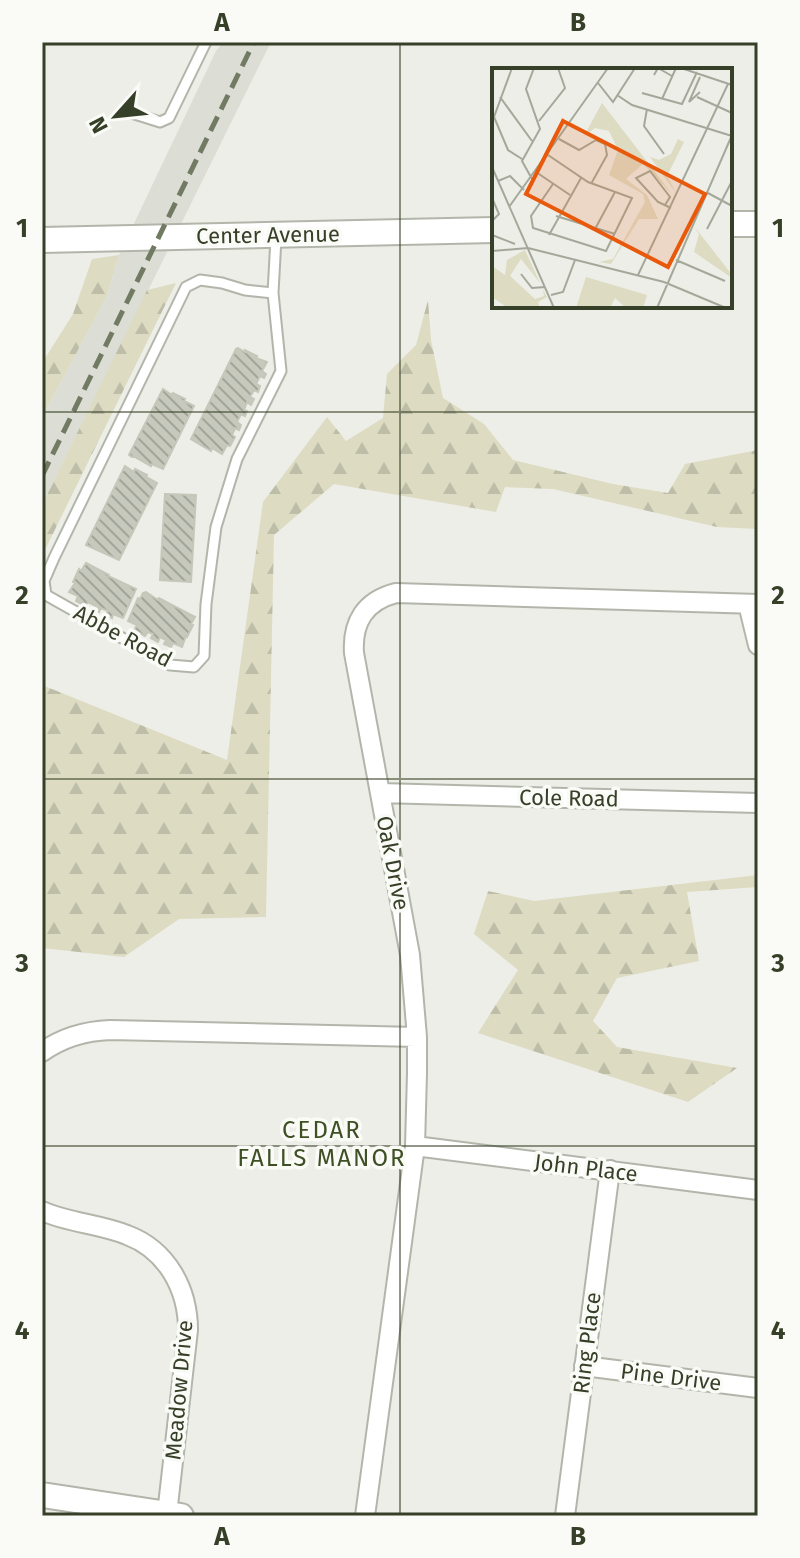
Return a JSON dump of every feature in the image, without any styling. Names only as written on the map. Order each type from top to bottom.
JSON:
[{"type":"street","points":[[732,224],[758,224]]},
{"type":"street","name":"Center Avenue","points":[[42,240],[492,230]]},
{"type":"street","name":"Oak Drive","points":[[365,1516],[415,1146],[417,1037],[410,955],[353,643],[357,623],[369,606],[396,593],[753,604]]},
{"type":"street","points":[[753,604],[758,645]]},
{"type":"street","name":"Cole Road","points":[[380,793],[758,803]]},
{"type":"street","points":[[42,1052],[79,1034],[110,1030],[417,1037]]},
{"type":"street","name":"John Place","points":[[415,1146],[758,1190]]},
{"type":"street","name":"Ring Place","points":[[565,1516],[610,1170]]},
{"type":"street","name":"Meadow Drive","points":[[42,1211],[139,1240],[162,1259],[178,1281],[186,1305],[188,1330],[174,1515]]},
{"type":"street","name":"Pine Drive","points":[[584,1366],[758,1388]]},
{"type":"street","points":[[42,1495],[70,1507],[174,1515]]},
{"type":"lane","points":[[125,111],[160,122],[169,118],[206,42]]},
{"type":"lane","name":"Abbe Road","points":[[273,293],[200,280],[186,287],[44,581],[46,595],[170,665],[194,667],[204,656],[206,604],[216,527],[237,459],[281,371],[273,293],[276,235]]},
{"type":"shaded area","points":[[223,42],[271,42],[42,505],[42,417],[106,298],[119,255]]},
{"type":"green space","points":[[119,255],[106,298],[42,417],[42,363],[73,314],[92,259]]},
{"type":"green space","points":[[176,283],[42,556],[42,505],[147,290]]},
{"type":"green space","points":[[428,300],[431,340],[443,398],[484,424],[513,460],[613,484],[668,493],[685,464],[758,450],[758,529],[717,527],[553,489],[505,487],[496,512],[334,484],[274,535],[266,917],[179,919],[124,957],[42,948],[42,685],[227,760],[263,502],[327,417],[346,441],[383,418],[387,374],[416,345]]},
{"type":"green space","points":[[758,875],[758,887],[687,892],[699,961],[617,978],[593,1021],[617,1047],[737,1068],[688,1102],[478,1033],[518,970],[474,934],[488,891],[534,901]]},
{"type":"building","points":[[238,348],[267,362],[262,371],[266,374],[264,378],[260,376],[256,384],[260,386],[258,392],[254,390],[250,397],[254,399],[251,405],[247,402],[245,416],[241,414],[237,422],[241,425],[239,430],[235,428],[232,435],[235,437],[222,454],[191,439]]},
{"type":"building","points":[[163,389],[194,406],[163,469],[129,455]]},
{"type":"building","points":[[125,466],[157,483],[119,560],[86,545]]},
{"type":"building","points":[[165,494],[196,495],[191,582],[160,580]]},
{"type":"building","points":[[86,563],[136,589],[123,618],[113,614],[112,618],[106,615],[108,611],[101,608],[99,612],[88,602],[86,606],[76,601],[78,596],[69,592],[79,569],[81,571]]},
{"type":"building","points":[[146,592],[195,617],[182,647],[173,643],[171,647],[164,644],[166,640],[160,637],[158,642],[148,632],[145,636],[134,630],[137,625],[128,621],[138,598]]},
{"type":"railway","points":[[42,476],[254,42]]},
{"type":"district","name":"CEDAR FALLS MANOR","points":[[322,1144]]}]
